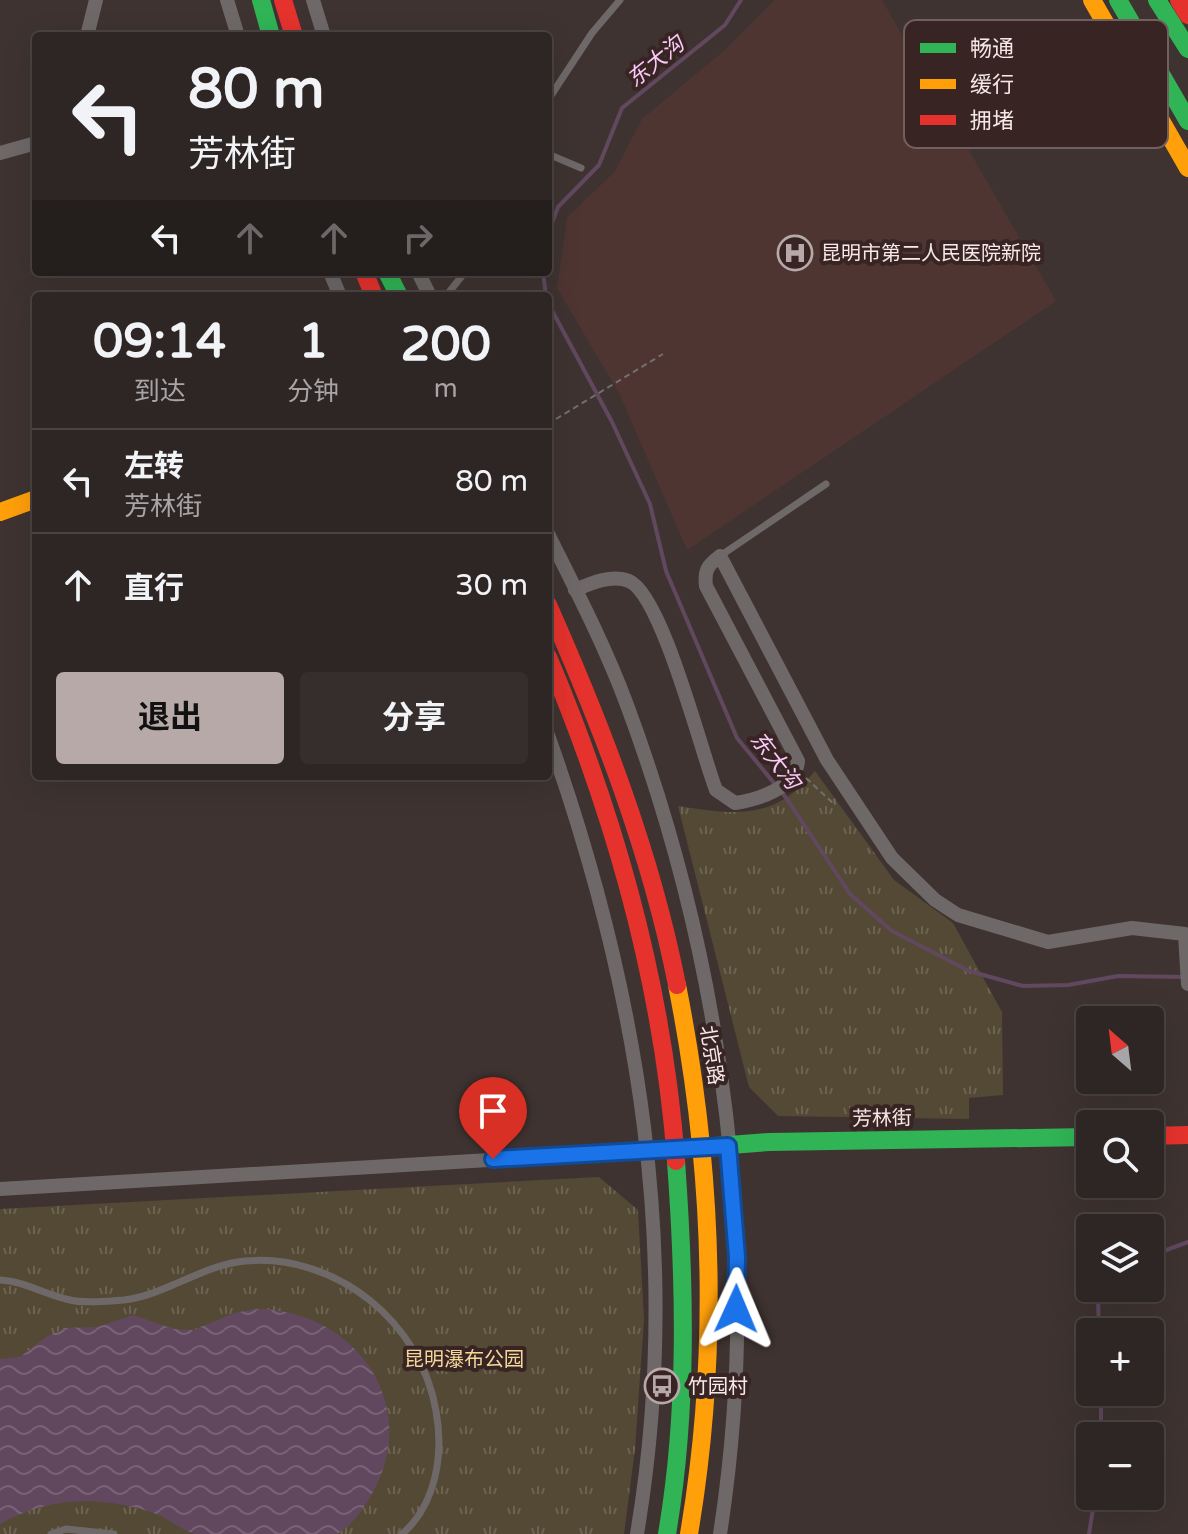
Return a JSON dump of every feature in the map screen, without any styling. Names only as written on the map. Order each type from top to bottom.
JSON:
[{"type":"main road","points":[[261,0],[270,32]]},
{"type":"main road","points":[[283,0],[293,32]]},
{"type":"main road","points":[[1092,0],[1103,20]]},
{"type":"main road","points":[[1118,0],[1130,20]]},
{"type":"main road","points":[[1157,0],[1188,49]]},
{"type":"main road","points":[[1179,0],[1188,15]]},
{"type":"main road","points":[[1168,86],[1188,121]]},
{"type":"main road","points":[[1168,133],[1188,168]]},
{"type":"main road","points":[[0,512],[32,500]]},
{"type":"main road","name":"北京路","points":[[552,614],[607,743],[659,907],[683,1015],[708,1202],[709,1289],[689,1534]]},
{"type":"main road","points":[[552,666],[587,749],[637,911],[670,1091],[681,1201],[683,1362],[667,1534]]},
{"type":"main road","points":[[1164,1136],[1188,1135]]},
{"type":"main road","name":"芳林街","points":[[675,1149],[1076,1137]]},
{"type":"street","points":[[88,32],[96,0]]},
{"type":"street","points":[[227,0],[237,32]]},
{"type":"street","points":[[313,0],[323,32]]},
{"type":"street","points":[[0,153],[32,144]]},
{"type":"street","points":[[552,542],[626,702],[679,868],[714,1033],[737,1257],[735,1387],[720,1534]]},
{"type":"street","points":[[575,590],[597,581],[621,579],[640,590],[660,625],[716,790],[735,803],[766,796],[793,776],[797,768],[795,752],[706,586],[704,574],[720,556],[841,781],[911,880],[958,915],[1048,942],[1132,928],[1185,934],[1187,977]]},
{"type":"street","points":[[552,746],[579,821],[610,933],[635,1057],[647,1152],[657,1267],[656,1345],[652,1423],[637,1534]]},
{"type":"street","points":[[0,1189],[675,1149]]},
{"type":"lane","points":[[552,94],[592,33],[620,0]]},
{"type":"lane","points":[[552,156],[581,168]]},
{"type":"lane","points":[[449,292],[462,276]]},
{"type":"lane","points":[[720,556],[826,484]]},
{"type":"lane","points":[[0,1280],[72,1301],[127,1299],[214,1267],[245,1261],[282,1261],[309,1267],[354,1289],[386,1314],[407,1339],[424,1368],[434,1399],[438,1451],[432,1486],[419,1519],[402,1534]]},
{"type":"lane","points":[[51,1534],[66,1529],[114,1534]]},
{"type":"path","points":[[556,419],[663,354]]},
{"type":"path","points":[[793,776],[808,778],[835,805],[833,787],[841,781]]},
{"type":"shaded area","name":"昆明市第二人民医院新院","points":[[775,0],[882,0],[904,38],[904,148],[968,148],[1056,301],[687,550],[620,395],[557,288],[567,218],[615,171],[642,119],[725,50]]},
{"type":"green space","points":[[815,771],[894,880],[953,923],[1002,1012],[1003,1095],[969,1098],[969,1119],[778,1116],[749,1087],[678,806],[753,811],[784,799]]},
{"type":"green space","name":"昆明瀑布公园","points":[[599,1177],[638,1210],[644,1319],[635,1449],[624,1534],[0,1534],[0,1209]]},
{"type":"water","points":[[255,1309],[290,1313],[321,1325],[348,1343],[369,1366],[383,1394],[389,1425],[386,1458],[370,1498],[348,1526],[337,1534],[197,1534],[139,1508],[98,1502],[38,1508],[0,1524],[0,1359],[20,1357],[46,1337],[65,1328],[97,1327],[133,1315],[174,1329],[194,1330],[234,1313]]},
{"type":"waterway","name":"东大沟","points":[[552,223],[558,207],[599,165],[622,108],[725,25],[741,0]]},
{"type":"waterway","name":"东大沟","points":[[544,276],[546,292]]},
{"type":"waterway","name":"东大沟","points":[[552,310],[612,422],[650,504],[666,571],[737,738],[787,799],[850,894],[892,931],[969,971],[1023,986],[1068,985],[1118,976],[1186,977]]},
{"type":"waterway","name":"东大沟","points":[[1164,1251],[1188,1242]]},
{"type":"waterway","name":"东大沟","points":[[1098,1302],[1099,1318]]},
{"type":"waterway","name":"东大沟","points":[[1101,1406],[1101,1422]]},
{"type":"waterway","name":"东大沟","points":[[1089,1534],[1093,1510]]},
{"type":"traffic: fast","points":[[261,0],[270,32]]},
{"type":"traffic: fast","points":[[1118,0],[1130,20]]},
{"type":"traffic: fast","points":[[1157,0],[1188,49]]},
{"type":"traffic: fast","points":[[1168,86],[1188,121]]},
{"type":"traffic: fast","points":[[389,276],[397,292]]},
{"type":"traffic: fast","points":[[691,1148],[769,1142],[1076,1137]]},
{"type":"traffic: fast","points":[[667,1534],[679,1441],[683,1348],[676,1161]]},
{"type":"traffic: slow","points":[[1092,0],[1103,20]]},
{"type":"traffic: slow","points":[[1168,133],[1188,168]]},
{"type":"traffic: slow","points":[[0,512],[32,500]]},
{"type":"traffic: slow","points":[[677,985],[698,1121],[708,1259],[705,1396],[689,1534]]},
{"type":"traffic: jam","points":[[283,0],[293,32]]},
{"type":"traffic: jam","points":[[1179,0],[1188,15]]},
{"type":"traffic: jam","points":[[366,276],[372,292]]},
{"type":"traffic: jam","points":[[552,614],[623,791],[653,887],[677,985]]},
{"type":"traffic: jam","points":[[552,667],[595,779],[633,904],[660,1031],[676,1161]]},
{"type":"traffic: jam","points":[[1164,1136],[1188,1135]]},
{"type":"place","name":"昆明市第二人民医院新院","points":[[795,253]]},
{"type":"place","name":"竹园村","points":[[662,1386]]},
{"type":"route","points":[[493,1159],[728,1146],[737,1257],[736,1309]]}]
